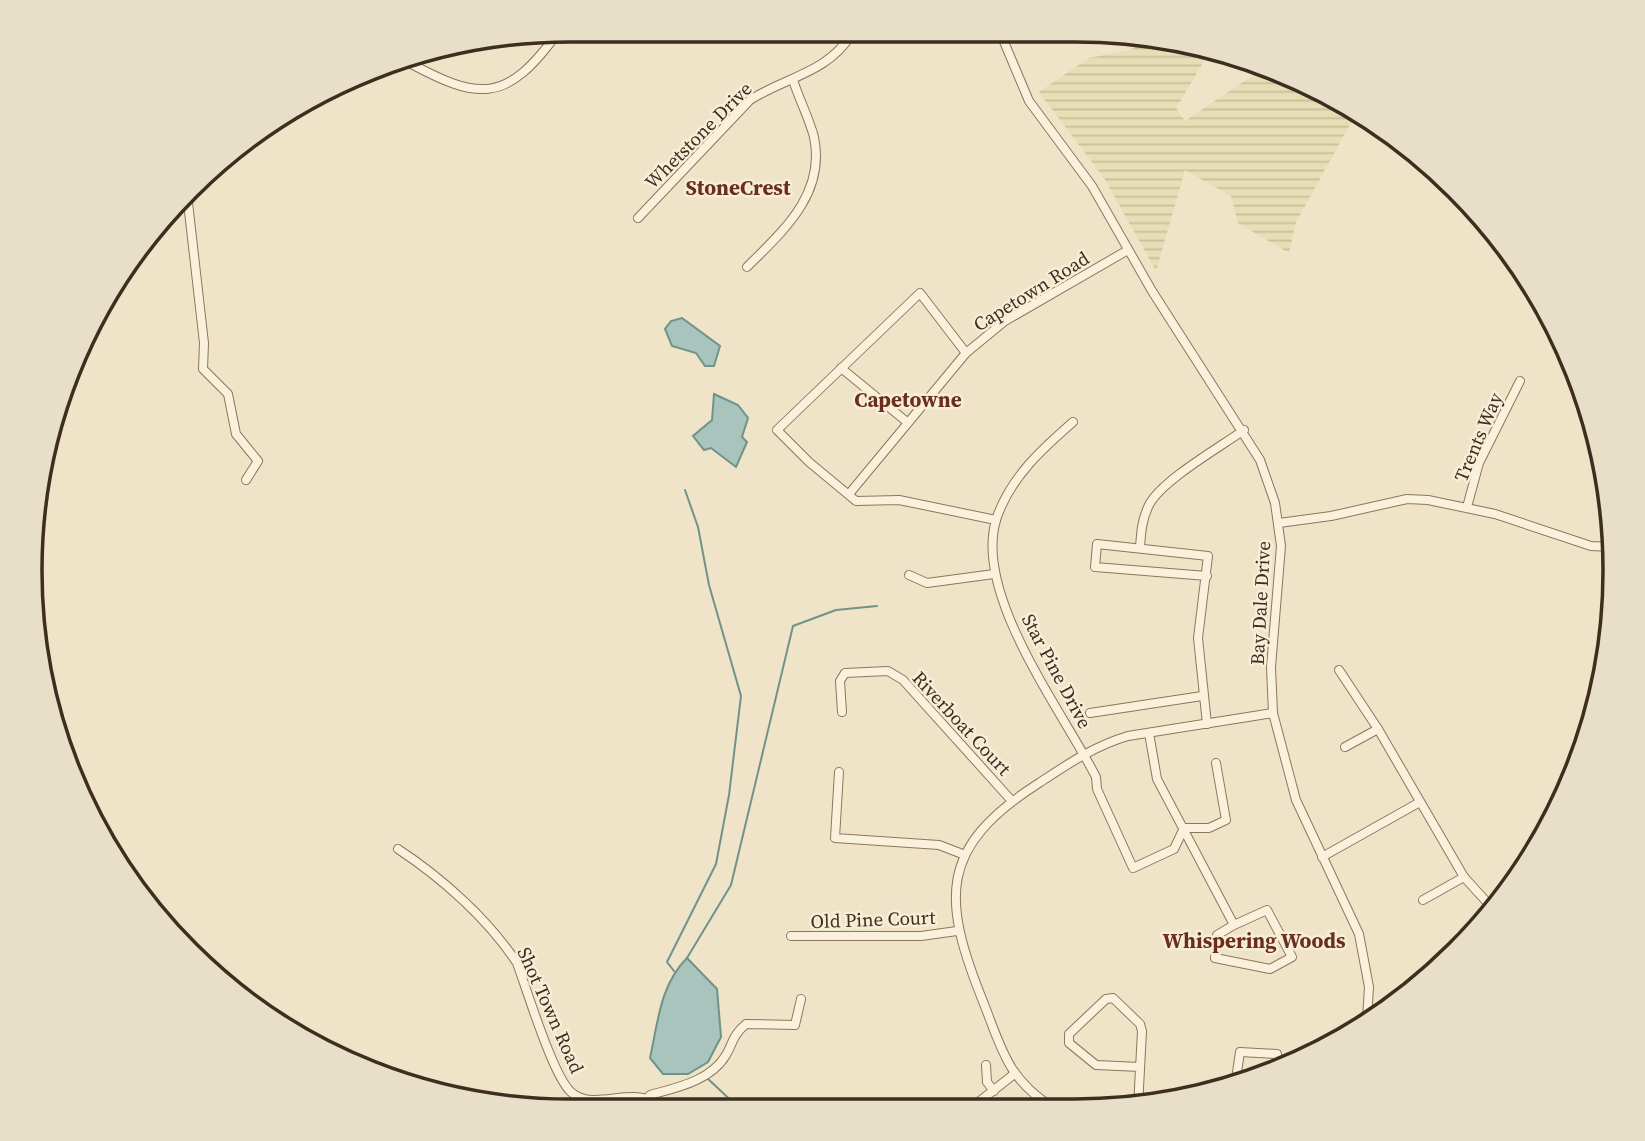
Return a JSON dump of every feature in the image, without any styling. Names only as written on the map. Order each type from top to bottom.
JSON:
[{"type":"street","name":"Whetstone Drive","points":[[638,218],[750,100],[831,59],[845,42]]},
{"type":"street","name":"Bay Dale Drive","points":[[1004,42],[1029,101],[1092,186],[1128,250],[1244,430],[1260,460],[1279,523],[1281,564],[1271,667],[1273,713],[1296,800],[1359,934],[1368,976],[1370,1008]]},
{"type":"street","points":[[415,66],[451,85],[469,90],[485,89],[523,75],[550,43]]},
{"type":"street","points":[[747,267],[793,221],[813,182],[814,139],[793,80]]},
{"type":"street","points":[[188,206],[204,343],[203,369],[228,394],[236,434],[258,461],[246,480]]},
{"type":"street","name":"Capetown Road","points":[[849,494],[966,353],[1005,321],[1128,250]]},
{"type":"street","points":[[966,353],[919,293],[777,430],[808,462],[856,501],[866,503],[899,500],[996,520]]},
{"type":"street","points":[[841,368],[907,422]]},
{"type":"street","name":"Trents Way","points":[[1467,507],[1479,463],[1520,381]]},
{"type":"street","name":"Star Pine Drive","points":[[1073,422],[1040,450],[1010,489],[996,520],[994,574],[1019,640],[1084,753],[1133,868],[1174,849],[1184,828]]},
{"type":"street","points":[[1140,548],[1141,524],[1150,502],[1168,484],[1244,430]]},
{"type":"street","points":[[1279,523],[1331,516],[1408,499],[1467,507],[1591,546],[1602,547]]},
{"type":"street","points":[[1207,576],[1095,567],[1097,544],[1208,556],[1207,576],[1198,638],[1207,724]]},
{"type":"street","points":[[909,575],[928,583],[994,574]]},
{"type":"street","points":[[1339,670],[1378,729],[1465,877],[1486,901]]},
{"type":"street","name":"Riverboat Court","points":[[842,712],[839,681],[845,673],[888,671],[903,680],[1011,800]]},
{"type":"street","points":[[1090,713],[1202,696]]},
{"type":"street","points":[[1040,1099],[1013,1075],[957,931],[957,890],[965,855],[986,822],[1011,800],[1084,753],[1117,739],[1273,713]]},
{"type":"street","points":[[1345,747],[1378,729]]},
{"type":"street","points":[[1149,733],[1157,779],[1234,925]]},
{"type":"street","points":[[1184,828],[1209,828],[1226,820],[1216,763]]},
{"type":"street","points":[[839,772],[835,838],[939,845],[965,855]]},
{"type":"street","points":[[1322,858],[1420,802]]},
{"type":"street","name":"Shot Town Road","points":[[398,849],[477,915],[508,950],[517,963],[559,1074],[571,1093],[585,1099]]},
{"type":"street","points":[[1423,900],[1465,877]]},
{"type":"street","points":[[1267,910],[1293,957],[1270,969],[1215,958],[1217,935],[1234,925],[1267,910]]},
{"type":"street","name":"Old Pine Court","points":[[790,936],[921,936],[957,931]]},
{"type":"street","points":[[1139,1095],[1140,1067],[1140,1024],[1113,998],[1106,999],[1069,1034],[1069,1043],[1096,1065],[1140,1067]]},
{"type":"street","points":[[647,1099],[649,1095],[700,1079],[725,1056],[732,1037],[746,1024],[794,1025],[801,999]]},
{"type":"street","points":[[1237,1073],[1240,1052],[1278,1054],[1278,1059]]},
{"type":"street","points":[[986,1065],[987,1082],[994,1091]]},
{"type":"street","points":[[983,1099],[1013,1075]]},
{"type":"street","name":"Shot Town Road","points":[[599,1099],[635,1096],[643,1099]]},
{"type":"shaded area","points":[[1137,46],[1205,59],[1176,108],[1185,121],[1255,74],[1308,97],[1352,121],[1296,222],[1289,253],[1238,223],[1231,196],[1185,170],[1156,271],[1104,178],[1039,92],[1089,58]]},
{"type":"water","points":[[682,318],[720,346],[714,366],[705,366],[696,353],[672,346],[665,329],[671,321]]},
{"type":"water","points":[[714,394],[738,405],[748,418],[742,437],[747,442],[736,467],[711,448],[704,450],[693,436],[712,420]]},
{"type":"water","points":[[687,958],[717,989],[721,1037],[708,1062],[688,1074],[663,1074],[650,1058],[658,1018],[671,980]]},
{"type":"waterway","points":[[674,971],[667,962],[716,864],[729,795],[741,696],[709,585],[698,527],[685,490]]},
{"type":"waterway","points":[[687,958],[731,885],[793,626],[836,610],[877,606]]},
{"type":"waterway","points":[[706,1077],[729,1099]]},
{"type":"district","name":"StoneCrest","points":[[738,188]]},
{"type":"district","name":"Capetowne","points":[[908,400]]},
{"type":"district","name":"Whispering Woods","points":[[1254,941]]}]
